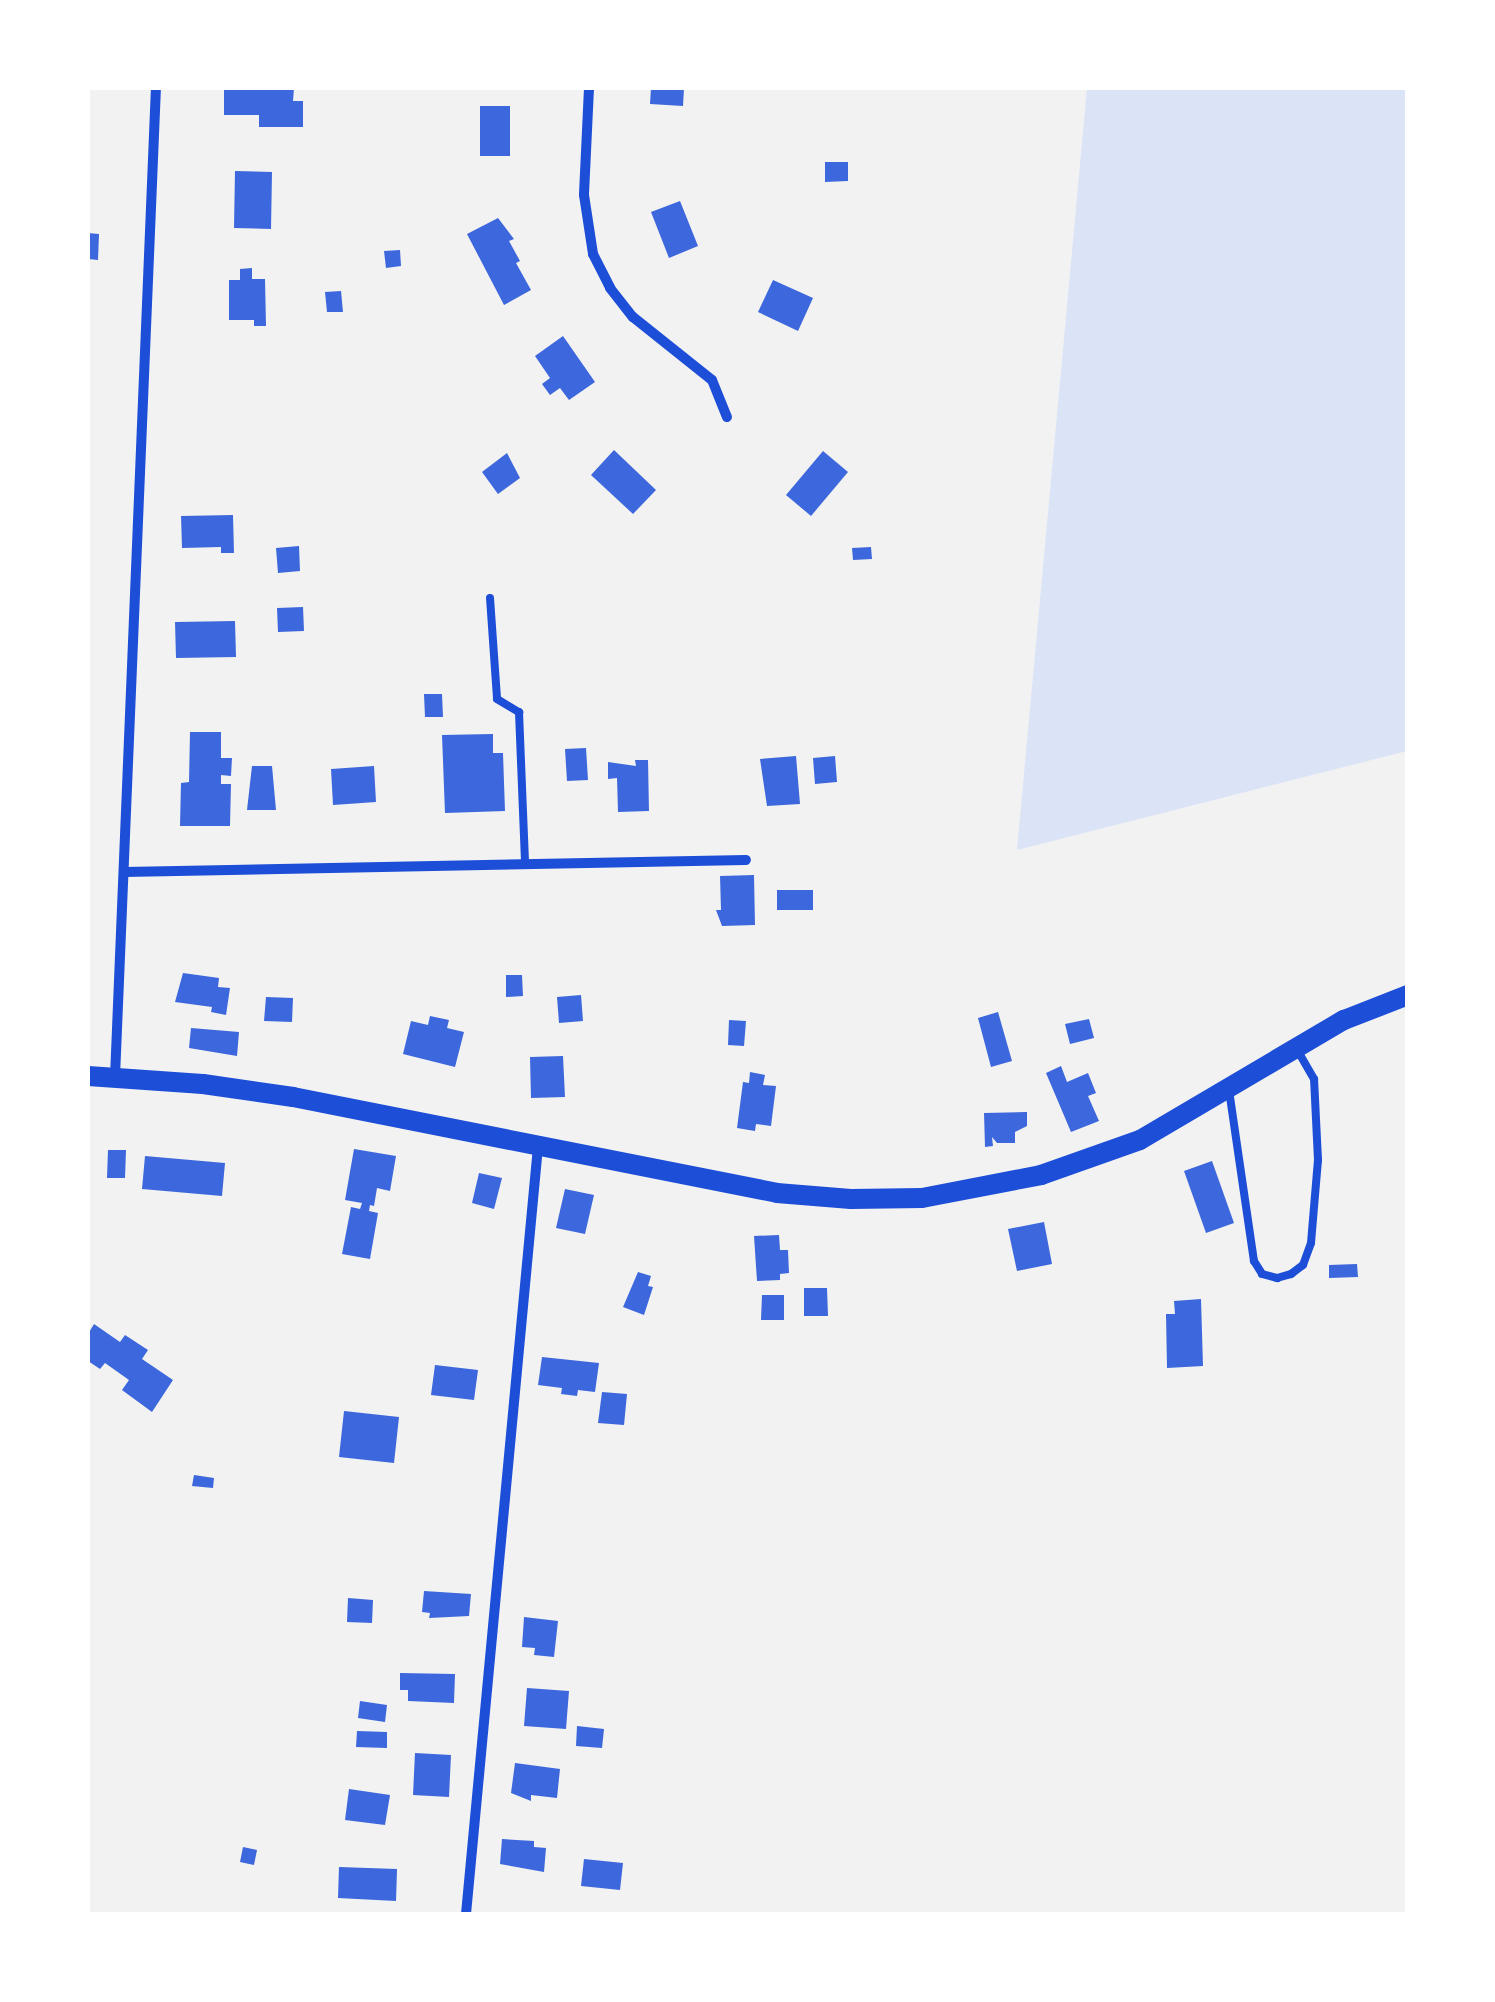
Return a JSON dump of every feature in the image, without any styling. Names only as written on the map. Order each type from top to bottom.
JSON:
[{"type":"main road","points":[[88,1076],[293,1097],[777,1192],[852,1199],[922,1198],[1002,1185],[1108,1154],[1229,1090],[1344,1020],[1408,995]]},
{"type":"street","points":[[116,1077],[156,88]]},
{"type":"street","points":[[590,88],[584,195],[588,236],[597,264],[634,317],[712,380],[727,417]]},
{"type":"street","points":[[124,872],[746,860]]},
{"type":"street","points":[[466,1914],[538,1146]]},
{"type":"lane","points":[[490,598],[497,698],[519,712],[526,864]]},
{"type":"lane","points":[[1229,1090],[1254,1262],[1262,1274],[1277,1278],[1291,1274],[1304,1265],[1311,1243],[1318,1160],[1314,1078],[1297,1050]]},
{"type":"shaded area","points":[[1087,88],[1407,88],[1407,751],[1017,850]]},
{"type":"building","points":[[224,88],[294,88],[293,101],[303,101],[303,127],[259,127],[259,115],[224,115]]},
{"type":"building","points":[[651,88],[684,88],[683,106],[650,104]]},
{"type":"building","points":[[480,106],[510,106],[510,156],[480,156]]},
{"type":"building","points":[[825,162],[848,162],[848,181],[825,182]]},
{"type":"building","points":[[235,171],[272,172],[271,229],[234,228]]},
{"type":"building","points":[[680,201],[698,246],[669,258],[651,212]]},
{"type":"building","points":[[498,218],[514,239],[509,241],[520,261],[516,263],[531,290],[504,305],[467,234]]},
{"type":"building","points":[[88,233],[99,234],[98,260],[88,259]]},
{"type":"building","points":[[400,250],[401,266],[386,268],[384,251]]},
{"type":"building","points":[[252,268],[252,279],[265,279],[266,326],[254,326],[254,320],[229,320],[229,280],[240,280],[240,269]]},
{"type":"building","points":[[773,280],[813,298],[798,331],[758,312]]},
{"type":"building","points":[[341,291],[343,312],[327,312],[325,292]]},
{"type":"building","points":[[563,336],[595,382],[569,400],[560,388],[550,395],[542,384],[550,378],[535,356]]},
{"type":"building","points":[[614,450],[656,490],[633,514],[591,475]]},
{"type":"building","points":[[823,451],[848,472],[811,516],[786,495]]},
{"type":"building","points":[[507,453],[520,478],[498,494],[482,472]]},
{"type":"building","points":[[233,515],[234,553],[221,553],[221,547],[182,548],[181,516]]},
{"type":"building","points":[[299,546],[300,571],[278,573],[276,548]]},
{"type":"building","points":[[871,547],[872,559],[853,560],[852,548]]},
{"type":"building","points":[[303,607],[304,631],[278,632],[277,608]]},
{"type":"building","points":[[235,621],[236,657],[176,658],[175,622]]},
{"type":"building","points":[[424,694],[442,694],[443,717],[425,717]]},
{"type":"building","points":[[190,732],[221,732],[221,758],[232,758],[231,776],[221,775],[221,784],[231,784],[230,826],[180,826],[181,783],[189,782]]},
{"type":"building","points":[[493,734],[493,753],[503,753],[505,811],[445,813],[442,735]]},
{"type":"building","points":[[586,748],[588,780],[567,781],[565,749]]},
{"type":"building","points":[[796,756],[800,804],[767,806],[760,759]]},
{"type":"building","points":[[835,756],[837,782],[815,784],[813,758]]},
{"type":"building","points":[[635,760],[648,760],[649,811],[618,812],[617,778],[608,779],[608,762],[636,766]]},
{"type":"building","points":[[252,766],[272,766],[276,810],[247,810]]},
{"type":"building","points":[[374,766],[376,802],[333,805],[331,769]]},
{"type":"building","points":[[754,875],[755,925],[722,926],[716,910],[721,910],[720,876]]},
{"type":"building","points":[[777,890],[813,890],[813,910],[777,910]]},
{"type":"building","points":[[183,973],[219,978],[218,987],[230,988],[226,1015],[211,1012],[212,1007],[175,1002]]},
{"type":"building","points":[[506,975],[522,975],[523,996],[506,997]]},
{"type":"building","points":[[581,995],[583,1021],[559,1023],[557,997]]},
{"type":"building","points":[[266,997],[293,998],[292,1022],[264,1021]]},
{"type":"building","points":[[998,1012],[1012,1061],[991,1067],[978,1018]]},
{"type":"building","points":[[430,1016],[449,1020],[447,1028],[464,1032],[455,1067],[403,1054],[411,1021],[428,1025]]},
{"type":"building","points":[[1089,1019],[1094,1038],[1070,1044],[1065,1024]]},
{"type":"building","points":[[729,1020],[746,1021],[744,1046],[728,1045]]},
{"type":"building","points":[[191,1028],[239,1032],[237,1056],[189,1048]]},
{"type":"building","points":[[563,1056],[565,1097],[531,1098],[530,1057]]},
{"type":"building","points":[[1061,1066],[1067,1082],[1088,1073],[1096,1093],[1088,1096],[1099,1121],[1071,1132],[1046,1073]]},
{"type":"building","points":[[750,1072],[765,1075],[763,1085],[776,1086],[771,1126],[756,1124],[755,1131],[737,1128],[743,1082],[749,1083]]},
{"type":"building","points":[[1027,1112],[1027,1126],[1015,1132],[1015,1143],[997,1143],[992,1137],[993,1146],[985,1147],[984,1113]]},
{"type":"building","points":[[354,1149],[396,1156],[390,1191],[377,1188],[374,1206],[370,1205],[369,1211],[378,1213],[370,1259],[342,1254],[351,1207],[360,1209],[362,1203],[345,1200]]},
{"type":"building","points":[[108,1150],[126,1150],[125,1178],[107,1178]]},
{"type":"building","points":[[145,1156],[225,1163],[222,1196],[142,1189]]},
{"type":"building","points":[[1212,1161],[1234,1223],[1206,1233],[1184,1171]]},
{"type":"building","points":[[479,1173],[502,1178],[494,1209],[472,1203]]},
{"type":"building","points":[[565,1189],[594,1195],[585,1234],[556,1228]]},
{"type":"building","points":[[1044,1222],[1052,1264],[1017,1271],[1008,1229]]},
{"type":"building","points":[[779,1235],[780,1250],[788,1250],[789,1273],[780,1274],[780,1280],[757,1281],[754,1236]]},
{"type":"building","points":[[1357,1264],[1358,1277],[1329,1278],[1329,1265]]},
{"type":"building","points":[[638,1272],[651,1276],[648,1286],[653,1287],[644,1315],[623,1307]]},
{"type":"building","points":[[804,1288],[827,1288],[828,1316],[804,1316]]},
{"type":"building","points":[[762,1295],[784,1295],[784,1320],[761,1320]]},
{"type":"building","points":[[1201,1299],[1203,1366],[1167,1368],[1166,1314],[1175,1314],[1174,1301]]},
{"type":"building","points":[[94,1324],[120,1342],[125,1335],[148,1350],[142,1359],[173,1380],[152,1412],[122,1390],[129,1380],[105,1363],[100,1369],[88,1361],[88,1334]]},
{"type":"building","points":[[542,1357],[599,1363],[595,1392],[578,1390],[577,1396],[561,1394],[562,1388],[538,1385]]},
{"type":"building","points":[[435,1365],[478,1370],[474,1400],[431,1395]]},
{"type":"building","points":[[602,1392],[627,1394],[624,1425],[598,1423]]},
{"type":"building","points":[[344,1411],[399,1417],[394,1463],[339,1457]]},
{"type":"building","points":[[194,1475],[214,1478],[213,1488],[192,1486]]},
{"type":"building","points":[[424,1591],[471,1594],[469,1616],[429,1618],[430,1613],[422,1612]]},
{"type":"building","points":[[348,1598],[373,1600],[372,1623],[347,1622]]},
{"type":"building","points":[[524,1617],[558,1621],[554,1657],[534,1655],[535,1648],[522,1647]]},
{"type":"building","points":[[400,1673],[455,1674],[454,1703],[408,1701],[408,1690],[400,1690]]},
{"type":"building","points":[[527,1688],[569,1691],[566,1729],[524,1726]]},
{"type":"building","points":[[360,1701],[387,1705],[385,1722],[358,1718]]},
{"type":"building","points":[[577,1726],[604,1729],[602,1748],[576,1746]]},
{"type":"building","points":[[357,1731],[387,1732],[387,1748],[356,1747]]},
{"type":"building","points":[[415,1753],[451,1755],[449,1797],[413,1795]]},
{"type":"building","points":[[515,1763],[560,1769],[557,1798],[531,1795],[531,1801],[511,1793]]},
{"type":"building","points":[[349,1789],[390,1795],[385,1825],[345,1820]]},
{"type":"building","points":[[502,1839],[534,1841],[534,1847],[546,1848],[544,1872],[500,1864]]},
{"type":"building","points":[[243,1847],[257,1850],[254,1865],[240,1862]]},
{"type":"building","points":[[584,1859],[623,1863],[620,1890],[581,1886]]},
{"type":"building","points":[[339,1867],[397,1869],[396,1901],[338,1898]]}]
